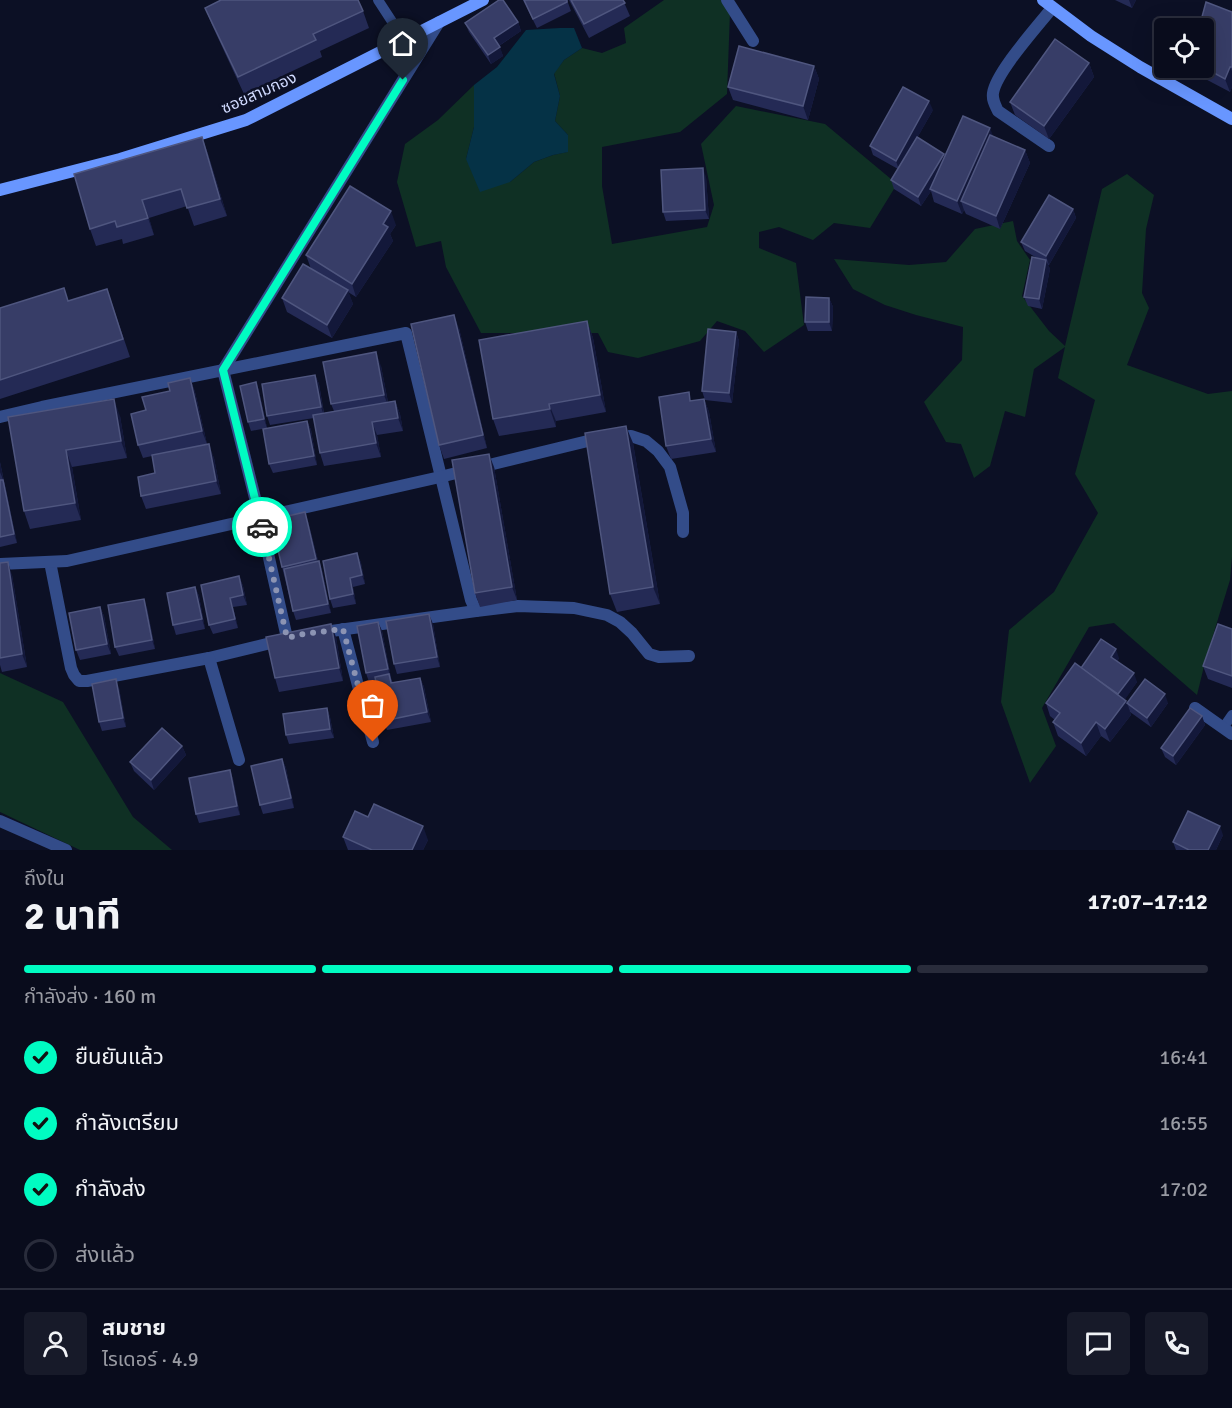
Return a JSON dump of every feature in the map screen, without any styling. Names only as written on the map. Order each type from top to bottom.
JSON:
[{"type":"street","name":"ซอยสามกอง","points":[[0,190],[120,159],[246,120],[483,0]]},
{"type":"street","points":[[727,0],[753,41]]},
{"type":"street","points":[[1049,146],[998,111],[993,102],[993,92],[1002,72],[1047,4],[1091,36],[1140,67],[1232,119]]},
{"type":"street","points":[[287,638],[223,370],[439,22]]},
{"type":"street","points":[[0,417],[406,333],[471,600],[476,610]]},
{"type":"street","points":[[0,564],[67,561],[440,477],[596,439],[631,436],[646,441],[658,451],[670,468],[683,513],[683,532]]},
{"type":"street","points":[[50,562],[71,668],[79,681],[209,658],[303,634],[518,606],[574,608],[607,615],[620,622],[632,633],[649,654],[659,657],[689,656]]},
{"type":"street","points":[[343,629],[373,742]]},
{"type":"street","points":[[209,658],[239,760]]},
{"type":"street","points":[[1195,708],[1227,731]]},
{"type":"street","points":[[0,821],[66,850]]},
{"type":"lane","points":[[378,0],[404,40]]},
{"type":"lane","points":[[1227,731],[1232,715]]},
{"type":"green space","points":[[664,0],[721,0],[730,12],[727,94],[680,132],[602,147],[602,186],[612,244],[707,227],[714,205],[701,144],[736,106],[825,124],[897,184],[870,228],[834,223],[813,240],[779,227],[759,232],[759,248],[796,263],[804,325],[764,352],[745,331],[717,321],[700,341],[638,358],[608,352],[598,333],[481,333],[446,267],[441,241],[416,247],[397,182],[405,144],[438,120],[474,85],[474,127],[466,159],[510,182],[534,162],[567,152],[568,135],[555,121],[560,96],[554,73],[564,60],[582,48],[602,53],[626,43],[624,28]]},
{"type":"green space","points":[[1127,174],[1154,195],[1146,229],[1142,293],[1149,308],[1127,365],[1208,394],[1232,391],[1230,580],[1197,695],[1114,623],[1089,627],[1042,708],[1056,746],[1030,783],[1001,702],[1009,630],[1054,592],[1098,513],[1075,474],[1095,400],[1058,378],[1065,347],[1034,369],[1025,417],[1005,411],[990,466],[974,478],[961,444],[946,442],[924,402],[962,360],[963,327],[885,305],[853,289],[834,259],[909,265],[946,262],[975,229],[1013,221],[1017,241],[1030,260],[1022,296],[1049,331],[1065,346],[1102,189]]},
{"type":"green space","points":[[0,673],[63,702],[133,817],[172,850],[80,850],[0,812]]},
{"type":"water","points":[[574,28],[582,48],[564,60],[554,74],[560,96],[555,121],[568,135],[568,152],[534,162],[510,182],[480,192],[466,159],[474,127],[474,85],[497,67],[526,30]]},
{"type":"building","points":[[221,0],[358,0],[363,11],[313,34],[316,40],[238,77],[205,8]]},
{"type":"building","points":[[499,0],[503,0],[518,22],[494,38],[500,47],[488,55],[465,23]]},
{"type":"building","points":[[524,0],[567,0],[567,2],[533,19]]},
{"type":"building","points":[[571,0],[623,0],[625,3],[584,24]]},
{"type":"building","points":[[1206,2],[1232,12],[1232,67],[1225,79],[1214,73],[1214,18],[1202,18]]},
{"type":"building","points":[[1055,39],[1089,63],[1044,126],[1010,102]]},
{"type":"building","points":[[739,46],[814,66],[803,106],[728,87]]},
{"type":"building","points":[[903,87],[929,101],[896,161],[870,146]]},
{"type":"building","points":[[963,116],[990,128],[957,201],[930,189]]},
{"type":"building","points":[[990,135],[1025,150],[996,216],[961,201]]},
{"type":"building","points":[[202,137],[220,199],[187,208],[181,189],[142,200],[148,218],[117,227],[115,221],[90,229],[74,174]]},
{"type":"building","points":[[917,137],[944,154],[918,197],[891,180]]},
{"type":"building","points":[[703,168],[705,210],[663,212],[661,170]]},
{"type":"building","points":[[350,186],[391,211],[383,224],[388,227],[352,284],[306,255]]},
{"type":"building","points":[[1049,195],[1073,209],[1046,256],[1021,242]]},
{"type":"building","points":[[1032,257],[1046,260],[1039,299],[1024,297]]},
{"type":"building","points":[[303,264],[348,290],[327,325],[282,298]]},
{"type":"building","points":[[64,288],[68,301],[107,289],[123,339],[0,380],[0,308]]},
{"type":"building","points":[[806,297],[829,298],[829,322],[805,322]]},
{"type":"building","points":[[454,315],[483,435],[439,445],[411,324]]},
{"type":"building","points":[[587,321],[600,395],[549,404],[550,409],[493,419],[479,340]]},
{"type":"building","points":[[708,329],[736,332],[729,393],[702,391]]},
{"type":"building","points":[[376,352],[384,395],[331,404],[323,362]]},
{"type":"building","points":[[315,375],[321,407],[267,416],[262,384]]},
{"type":"building","points":[[190,378],[202,431],[138,445],[131,414],[146,410],[142,397],[170,391],[168,383]]},
{"type":"building","points":[[256,382],[264,419],[248,422],[240,386]]},
{"type":"building","points":[[689,392],[690,401],[704,399],[711,439],[666,446],[659,397]]},
{"type":"building","points":[[114,399],[121,441],[66,450],[75,503],[24,511],[8,417]]},
{"type":"building","points":[[395,401],[398,418],[372,422],[376,443],[320,453],[313,415]]},
{"type":"building","points":[[307,421],[314,456],[269,464],[263,429]]},
{"type":"building","points":[[626,426],[653,587],[610,594],[585,433]]},
{"type":"building","points":[[209,444],[216,481],[141,496],[138,477],[155,473],[152,455]]},
{"type":"building","points":[[489,454],[512,587],[475,593],[452,460]]},
{"type":"building","points":[[0,480],[3,480],[14,534],[0,537]]},
{"type":"building","points":[[305,512],[316,559],[282,567],[271,520]]},
{"type":"building","points":[[357,553],[362,575],[350,578],[353,594],[330,599],[323,561]]},
{"type":"building","points":[[319,561],[328,604],[293,611],[284,569]]},
{"type":"building","points":[[8,562],[22,654],[0,658],[0,563]]},
{"type":"building","points":[[239,576],[243,595],[230,598],[235,619],[209,625],[201,585]]},
{"type":"building","points":[[195,587],[202,619],[173,625],[167,593]]},
{"type":"building","points":[[144,599],[152,640],[115,647],[108,605]]},
{"type":"building","points":[[100,607],[107,644],[76,650],[69,613]]},
{"type":"building","points":[[429,614],[437,657],[394,664],[386,621]]},
{"type":"building","points":[[378,622],[388,669],[366,673],[357,626]]},
{"type":"building","points":[[331,624],[339,668],[275,678],[266,637]]},
{"type":"building","points":[[1218,624],[1232,629],[1232,676],[1203,666]]},
{"type":"building","points":[[1101,639],[1116,649],[1111,657],[1134,673],[1118,694],[1081,668]]},
{"type":"building","points":[[1075,663],[1126,701],[1105,729],[1096,722],[1081,743],[1053,722],[1060,713],[1046,703]]},
{"type":"building","points":[[389,674],[391,683],[420,678],[427,712],[383,721],[375,677]]},
{"type":"building","points":[[116,679],[123,718],[99,722],[92,684]]},
{"type":"building","points":[[1145,679],[1165,694],[1147,718],[1127,703]]},
{"type":"building","points":[[327,708],[330,729],[286,735],[283,714]]},
{"type":"building","points":[[1190,708],[1202,716],[1173,756],[1161,748]]},
{"type":"building","points":[[162,728],[182,746],[151,780],[130,762]]},
{"type":"building","points":[[282,759],[291,798],[260,805],[251,766]]},
{"type":"building","points":[[230,770],[237,806],[196,814],[189,778]]},
{"type":"building","points":[[374,804],[423,826],[412,850],[372,850],[343,837],[355,811],[368,817]]},
{"type":"building","points":[[1188,811],[1220,826],[1208,850],[1189,850],[1173,842]]},
{"type":"way so far","points":[[262,527],[287,638],[343,629],[373,742]]},
{"type":"route","points":[[262,527],[223,370],[403,80]]}]
